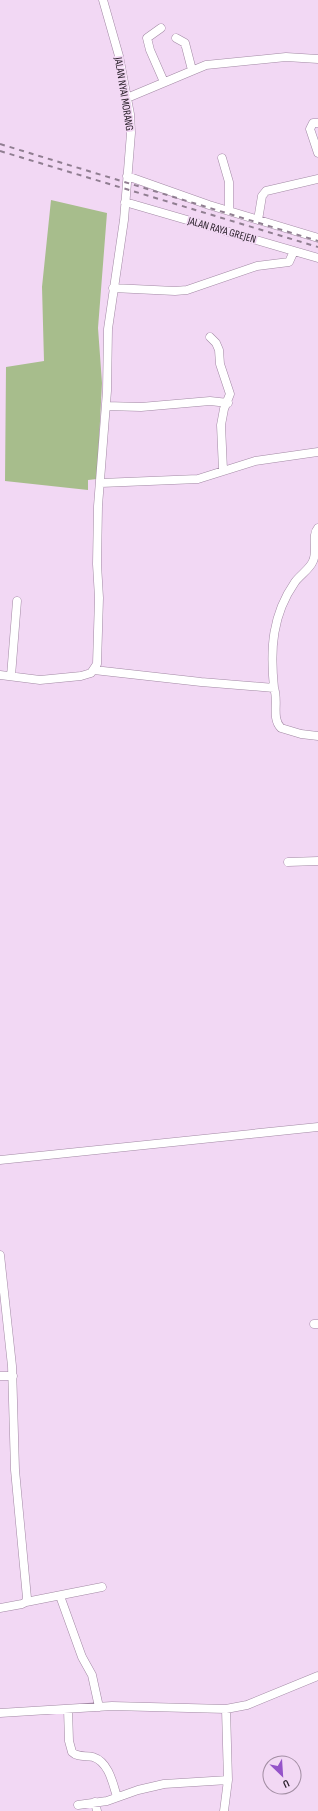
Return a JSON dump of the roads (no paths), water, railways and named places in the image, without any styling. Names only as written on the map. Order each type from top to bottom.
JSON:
[{"type":"street","name":"JALAN NYAI MORANG","points":[[94,670],[97,664],[98,506],[106,406],[108,329],[127,189],[132,134],[119,56],[103,0]]},
{"type":"street","points":[[161,28],[147,38],[150,50],[164,82]]},
{"type":"street","points":[[176,38],[185,43],[192,70]]},
{"type":"street","points":[[127,98],[206,65],[286,57],[318,59]]},
{"type":"street","points":[[318,123],[313,123],[310,129],[318,153]]},
{"type":"street","points":[[222,158],[228,182],[229,211]]},
{"type":"street","points":[[128,176],[229,211],[318,238]]},
{"type":"street","points":[[258,220],[262,196],[266,191],[318,179]]},
{"type":"street","name":"JALAN RAYA GREJEN","points":[[125,202],[318,258]]},
{"type":"street","points":[[113,288],[176,292],[187,290],[257,266],[289,262],[294,250]]},
{"type":"street","points":[[210,337],[216,343],[219,350],[220,364],[230,394],[228,403],[224,409],[221,425],[223,470]]},
{"type":"street","points":[[106,406],[141,407],[210,401],[228,403]]},
{"type":"street","points":[[101,483],[198,478],[255,461],[318,452]]},
{"type":"street","points":[[318,528],[315,533],[316,561],[295,582],[284,603],[274,631],[271,661],[276,694],[276,720],[278,726],[301,734],[318,736]]},
{"type":"street","points":[[11,676],[17,601]]},
{"type":"street","points":[[0,675],[40,680],[81,676],[94,670],[201,682],[274,688]]},
{"type":"street","points":[[288,862],[318,861]]},
{"type":"street","points":[[0,1160],[318,1127]]},
{"type":"street","points":[[0,1254],[13,1376],[15,1458],[26,1602]]},
{"type":"street","points":[[0,1376],[13,1376]]},
{"type":"street","points":[[0,1608],[102,1587]]},
{"type":"street","points":[[60,1596],[82,1658],[92,1675],[99,1707]]},
{"type":"street","points":[[0,1713],[99,1707],[226,1709],[247,1706],[318,1676]]},
{"type":"street","points":[[68,1709],[69,1741],[72,1752],[78,1756],[93,1757],[100,1761],[109,1773],[117,1797]]},
{"type":"street","points":[[224,1811],[228,1780],[226,1709]]},
{"type":"street","points":[[78,1804],[96,1802],[164,1784],[228,1780]]},
{"type":"street","points":[[96,1802],[97,1811]]},
{"type":"railway","points":[[0,144],[318,241]]},
{"type":"railway","points":[[0,151],[318,247]]}]
